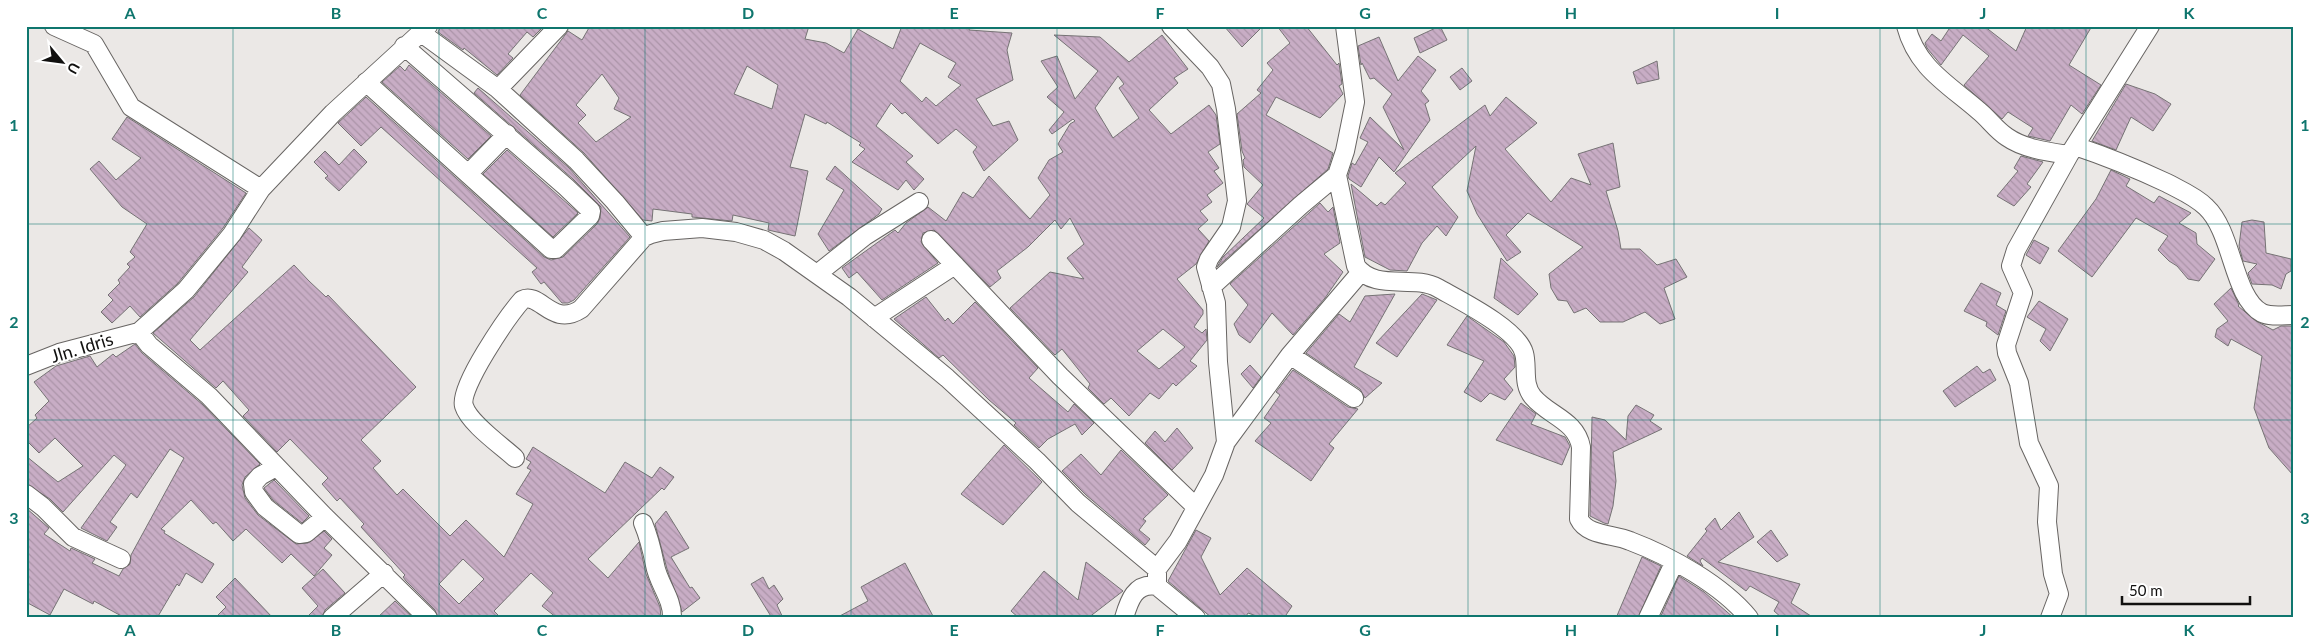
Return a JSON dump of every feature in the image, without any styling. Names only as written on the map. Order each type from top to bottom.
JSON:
[{"type":"street","points":[[54,26],[94,44],[131,106],[261,189]]},
{"type":"street","points":[[498,89],[559,26]]},
{"type":"street","points":[[1171,26],[1210,67],[1220,84],[1226,109],[1237,201],[1236,214],[1207,263],[1210,287],[1216,303],[1218,362],[1226,442]]},
{"type":"street","points":[[1345,26],[1355,102],[1345,151],[1337,175],[1356,266],[1361,272],[1373,279],[1414,281],[1436,286],[1516,338],[1525,354],[1527,386],[1531,394],[1538,402],[1568,423],[1579,437],[1581,447],[1579,519],[1583,526],[1630,540],[1674,563],[1725,592],[1749,618]]},
{"type":"street","points":[[1906,26],[1910,43],[1924,65],[1979,110],[2006,137],[2035,148],[2072,151],[2122,161],[2188,194],[2206,207],[2220,225],[2244,294],[2252,305],[2264,314],[2293,316]]},
{"type":"street","points":[[2050,618],[2059,594],[2053,574],[2047,522],[2049,486],[2026,432],[2019,383],[2007,354],[2006,345],[2023,293],[2012,271],[2013,259],[2072,151],[2150,26]]},
{"type":"street","points":[[428,618],[325,517],[209,396],[149,344],[139,332],[186,290],[232,234],[261,189],[332,113],[424,29],[498,89],[576,160],[644,237]]},
{"type":"street","points":[[366,82],[553,250],[590,216],[591,211],[507,134],[404,46]]},
{"type":"street","points":[[469,173],[507,134]]},
{"type":"street","points":[[1210,287],[1337,175]]},
{"type":"street","points":[[817,274],[866,236],[891,222],[919,202]]},
{"type":"street","points":[[515,458],[468,415],[463,400],[469,380],[522,300],[532,299],[558,315],[573,314],[581,309],[644,237],[663,230],[702,228],[736,232],[764,240],[784,251],[874,318],[947,378],[1043,467],[1196,618]]},
{"type":"street","points":[[931,240],[1060,376],[1196,507]]},
{"type":"street","points":[[874,318],[955,265]]},
{"type":"street","points":[[1124,618],[1131,596],[1138,589],[1152,585],[1157,578],[1218,467],[1226,442],[1290,355],[1361,272]]},
{"type":"street","name":"Jln. Idris","points":[[26,366],[59,353],[139,332]]},
{"type":"street","points":[[1290,355],[1354,398]]},
{"type":"street","points":[[276,467],[260,476],[253,484],[254,492],[265,507],[299,534],[306,533],[325,517]]},
{"type":"street","points":[[26,494],[43,506],[73,537],[121,559]]},
{"type":"street","points":[[642,523],[650,538],[655,565],[670,603],[672,618]]},
{"type":"street","points":[[1648,618],[1674,563]]},
{"type":"street","points":[[332,618],[384,573]]},
{"type":"building","points":[[441,26],[544,26],[533,37],[527,32],[508,54],[513,58],[497,75],[464,48],[463,50],[438,32]]},
{"type":"building","points":[[590,26],[809,26],[805,39],[826,43],[844,53],[858,29],[893,49],[902,26],[970,26],[969,30],[1012,33],[1007,50],[1013,80],[976,99],[993,126],[1009,121],[1018,140],[984,171],[973,152],[977,147],[956,129],[938,144],[905,112],[902,114],[891,103],[876,126],[913,156],[906,162],[924,179],[914,190],[906,180],[898,190],[852,162],[865,149],[859,145],[861,143],[827,122],[826,124],[805,114],[790,167],[808,171],[795,236],[768,230],[769,223],[733,215],[732,221],[692,217],[692,214],[653,209],[652,221],[643,220],[584,153],[520,95],[568,31],[582,40]],"holes":[[[920,43],[956,63],[948,77],[961,85],[936,106],[926,97],[922,102],[900,81]],[[747,66],[778,85],[772,109],[734,94]],[[602,74],[619,98],[614,109],[631,117],[596,142],[578,123],[586,115],[576,105]]]},
{"type":"building","points":[[1224,26],[1263,26],[1242,47]]},
{"type":"building","points":[[1277,26],[1306,26],[1337,65],[1339,63],[1342,84],[1339,86],[1343,94],[1320,118],[1276,97],[1266,115],[1333,153],[1328,169],[1217,267],[1223,257],[1264,218],[1247,204],[1263,185],[1244,167],[1243,160],[1245,158],[1242,151],[1237,114],[1261,93],[1257,90],[1273,70],[1267,63],[1290,43]]},
{"type":"building","points":[[1440,26],[1447,40],[1420,53],[1414,38]]},
{"type":"building","points":[[1951,26],[1984,26],[2016,51],[2027,26],[2092,26],[2069,65],[2101,85],[2082,114],[2071,105],[2050,141],[2028,136],[2033,128],[2008,112],[2002,119],[1964,85],[1989,56],[1963,35],[1941,65],[1927,48],[1925,43],[1932,34],[1941,41]]},
{"type":"building","points":[[1054,35],[1100,37],[1129,62],[1162,35],[1188,69],[1174,78],[1178,83],[1149,110],[1171,134],[1209,105],[1216,115],[1220,144],[1208,152],[1219,168],[1214,171],[1223,183],[1207,195],[1212,202],[1200,211],[1208,220],[1198,229],[1209,241],[1196,264],[1177,279],[1203,310],[1203,314],[1194,327],[1202,333],[1206,329],[1207,340],[1190,361],[1197,366],[1176,386],[1173,383],[1159,399],[1150,393],[1129,416],[1111,398],[1104,404],[1088,388],[1090,384],[1062,349],[1055,355],[1010,308],[1050,272],[1084,279],[1067,258],[1084,244],[1070,218],[1061,229],[1055,220],[1028,247],[997,271],[1001,278],[990,287],[934,230],[923,233],[921,242],[938,263],[882,300],[857,272],[849,278],[842,268],[895,230],[898,233],[906,223],[928,207],[946,221],[963,192],[973,198],[989,176],[1030,219],[1050,195],[1038,178],[1049,160],[1063,152],[1058,144],[1070,124],[1075,121],[1073,119],[1052,134],[1049,130],[1064,112],[1047,97],[1058,87],[1041,61],[1057,56],[1075,99],[1098,71]],"holes":[[[1118,76],[1124,84],[1119,88],[1139,118],[1113,138],[1095,108]],[[1163,329],[1185,347],[1159,369],[1137,351]]]},
{"type":"building","points":[[1379,37],[1398,81],[1418,56],[1436,70],[1421,91],[1429,101],[1425,104],[1430,120],[1394,172],[1379,157],[1361,187],[1349,179],[1348,176],[1352,163],[1355,165],[1368,142],[1360,138],[1370,117],[1404,150],[1383,107],[1392,94],[1374,78],[1370,79],[1362,63],[1361,65],[1358,46]]},
{"type":"building","points":[[1657,61],[1659,79],[1637,84],[1633,72]]},
{"type":"building","points":[[409,65],[491,136],[468,159],[382,82],[400,66],[405,71]]},
{"type":"building","points":[[1462,68],[1472,81],[1460,90],[1450,77]]},
{"type":"building","points":[[2126,84],[2155,94],[2171,104],[2153,131],[2131,117],[2116,150],[2092,141]]},
{"type":"building","points":[[478,88],[569,168],[630,237],[574,300],[568,303],[562,303],[544,282],[541,284],[532,272],[537,268],[381,127],[361,146],[338,123],[366,97],[544,257],[551,260],[563,257],[597,224],[600,218],[601,207],[573,179],[474,93]]},
{"type":"building","points":[[1506,97],[1537,123],[1505,149],[1551,202],[1571,178],[1591,185],[1578,154],[1613,143],[1620,187],[1606,191],[1618,231],[1621,249],[1640,249],[1657,265],[1676,259],[1687,277],[1664,288],[1675,319],[1660,324],[1645,312],[1623,322],[1600,322],[1586,308],[1574,313],[1567,301],[1558,300],[1551,288],[1549,274],[1583,247],[1528,213],[1506,235],[1521,252],[1507,261],[1477,214],[1467,191],[1476,146],[1432,187],[1458,217],[1446,236],[1437,226],[1422,243],[1407,271],[1390,270],[1365,257],[1351,184],[1377,206],[1381,202],[1385,205],[1406,183],[1395,173],[1485,105],[1490,116]]},
{"type":"building","points":[[127,117],[246,193],[223,228],[178,283],[140,317],[130,306],[112,323],[101,312],[113,300],[108,295],[120,283],[118,280],[130,267],[127,264],[135,257],[130,252],[147,224],[122,207],[90,169],[99,161],[116,180],[141,158],[112,139]]},
{"type":"building","points":[[354,149],[367,162],[339,191],[325,178],[328,176],[314,162],[325,151],[339,165]]},
{"type":"building","points":[[507,150],[578,213],[553,237],[483,174]]},
{"type":"building","points":[[2021,156],[2043,162],[2027,184],[2031,187],[2014,206],[1997,196],[2018,171],[2014,168]]},
{"type":"building","points":[[835,166],[882,209],[879,214],[829,251],[818,234],[844,190],[826,179]]},
{"type":"building","points":[[2111,170],[2130,179],[2126,186],[2154,203],[2159,196],[2191,213],[2179,223],[2196,233],[2197,244],[2215,259],[2199,281],[2188,279],[2177,266],[2158,250],[2168,236],[2136,218],[2092,277],[2058,251],[2096,199]]},
{"type":"building","points":[[1320,203],[1328,212],[1333,207],[1340,243],[1324,254],[1343,272],[1325,298],[1293,335],[1272,313],[1250,343],[1239,335],[1234,324],[1248,305],[1230,284]]},
{"type":"building","points":[[2252,220],[2264,222],[2266,253],[2291,259],[2291,271],[2286,274],[2281,289],[2272,285],[2252,284],[2248,273],[2257,264],[2243,261],[2239,246],[2242,222]]},
{"type":"building","points":[[249,228],[262,240],[242,267],[248,272],[190,340],[200,350],[294,265],[326,297],[328,295],[416,387],[361,440],[381,461],[373,468],[397,495],[403,489],[450,536],[466,520],[504,557],[533,504],[516,494],[531,470],[527,468],[531,462],[526,459],[533,447],[605,493],[625,462],[652,478],[660,467],[674,477],[664,490],[662,488],[588,559],[608,578],[639,542],[646,574],[660,607],[661,618],[557,618],[542,606],[553,593],[531,573],[494,611],[501,618],[438,618],[435,610],[406,581],[403,577],[405,575],[361,527],[364,524],[340,498],[337,501],[322,484],[328,478],[290,439],[277,452],[243,416],[249,410],[223,381],[216,388],[153,333],[194,297]],"holes":[[[463,559],[484,579],[459,604],[439,584]]]},
{"type":"building","points":[[2034,240],[2049,248],[2040,264],[2026,255]]},
{"type":"building","points":[[1501,258],[1538,294],[1518,315],[1494,298]]},
{"type":"building","points":[[1981,283],[2001,293],[1996,305],[2006,311],[1998,335],[1986,326],[1987,322],[1964,311]]},
{"type":"building","points":[[2231,288],[2238,306],[2256,321],[2273,330],[2281,326],[2293,326],[2293,475],[2269,448],[2254,408],[2262,356],[2231,339],[2228,346],[2215,337],[2217,329],[2228,321],[2214,304]]},
{"type":"building","points":[[1395,294],[1354,367],[1382,383],[1365,398],[1360,389],[1306,353],[1339,314],[1350,322],[1365,296]]},
{"type":"building","points":[[1422,294],[1437,300],[1397,357],[1376,343]]},
{"type":"building","points":[[926,297],[945,321],[948,318],[953,324],[975,302],[1038,368],[1029,378],[1068,412],[1074,404],[1094,423],[1082,435],[1075,424],[1048,439],[1039,448],[1014,425],[1016,423],[989,400],[943,355],[939,358],[894,319]]},
{"type":"building","points":[[2039,301],[2068,319],[2050,351],[2040,341],[2046,329],[2027,317]]},
{"type":"building","points":[[1467,316],[1504,342],[1514,356],[1515,367],[1504,379],[1513,390],[1505,400],[1490,393],[1481,402],[1464,392],[1484,361],[1447,345]]},
{"type":"building","points":[[135,344],[142,353],[202,404],[260,464],[245,477],[242,485],[245,498],[258,515],[296,544],[308,543],[324,531],[332,539],[324,548],[332,555],[314,576],[291,554],[282,563],[246,529],[233,541],[216,522],[213,524],[191,500],[161,529],[165,531],[164,533],[214,564],[202,583],[186,573],[179,586],[177,584],[157,618],[125,618],[94,601],[93,604],[64,589],[50,615],[26,602],[26,508],[49,528],[44,534],[70,551],[71,548],[95,559],[92,563],[119,576],[123,569],[130,564],[131,555],[184,458],[170,449],[137,498],[131,493],[110,522],[117,527],[107,541],[81,528],[126,465],[114,455],[63,512],[50,499],[26,484],[26,456],[58,482],[83,466],[55,438],[39,453],[26,440],[26,428],[37,418],[35,415],[49,401],[34,382],[56,366],[90,356],[97,367],[113,354],[116,357]]},
{"type":"building","points":[[1250,365],[1261,377],[1253,388],[1241,374]]},
{"type":"building","points":[[1977,366],[1983,373],[1990,369],[1996,380],[1955,407],[1943,391]]},
{"type":"building","points":[[1293,370],[1348,407],[1358,409],[1329,444],[1334,448],[1311,481],[1255,441],[1271,423],[1264,418],[1280,395],[1276,392]]},
{"type":"building","points":[[1521,403],[1536,414],[1531,424],[1565,437],[1570,446],[1562,465],[1496,440]]},
{"type":"building","points":[[1636,405],[1654,415],[1650,421],[1662,429],[1613,452],[1616,481],[1613,506],[1608,524],[1604,523],[1590,516],[1592,417],[1605,420],[1626,440],[1628,416]]},
{"type":"building","points":[[1177,428],[1193,448],[1172,470],[1145,443],[1155,431],[1165,442]]},
{"type":"building","points":[[1004,445],[1042,482],[1003,525],[961,494]]},
{"type":"building","points":[[1121,450],[1168,495],[1143,519],[1146,521],[1139,530],[1150,539],[1145,545],[1086,495],[1062,471],[1081,454],[1101,475]]},
{"type":"building","points":[[274,480],[309,516],[302,523],[273,500],[264,488]]},
{"type":"building","points":[[666,511],[689,548],[671,557],[690,588],[692,587],[700,598],[682,612],[667,569],[655,524]]},
{"type":"building","points":[[1739,512],[1754,537],[1718,562],[1800,584],[1791,603],[1814,618],[1782,618],[1774,611],[1779,602],[1750,586],[1746,591],[1702,558],[1700,561],[1703,566],[1687,556],[1707,531],[1705,529],[1715,518],[1721,530]]},
{"type":"building","points":[[1196,530],[1211,538],[1201,557],[1220,595],[1247,568],[1292,606],[1284,618],[1262,618],[1248,613],[1245,618],[1212,618],[1168,581]]},
{"type":"building","points":[[1771,530],[1788,555],[1777,562],[1757,542]]},
{"type":"building","points":[[1642,557],[1661,566],[1638,618],[1616,618]]},
{"type":"building","points":[[1086,562],[1123,591],[1088,618],[1019,618],[1011,611],[1044,571],[1078,600]]},
{"type":"building","points":[[905,563],[934,618],[836,618],[868,601],[861,587]]},
{"type":"building","points":[[323,569],[345,593],[325,610],[322,618],[306,618],[318,606],[302,588]]},
{"type":"building","points":[[1679,576],[1704,592],[1734,618],[1660,618]]},
{"type":"building","points":[[763,577],[769,589],[774,585],[783,599],[777,605],[783,618],[772,618],[751,584]]},
{"type":"building","points":[[235,578],[273,618],[215,618],[226,607],[216,597]]},
{"type":"building","points":[[395,601],[413,618],[377,618]]}]
